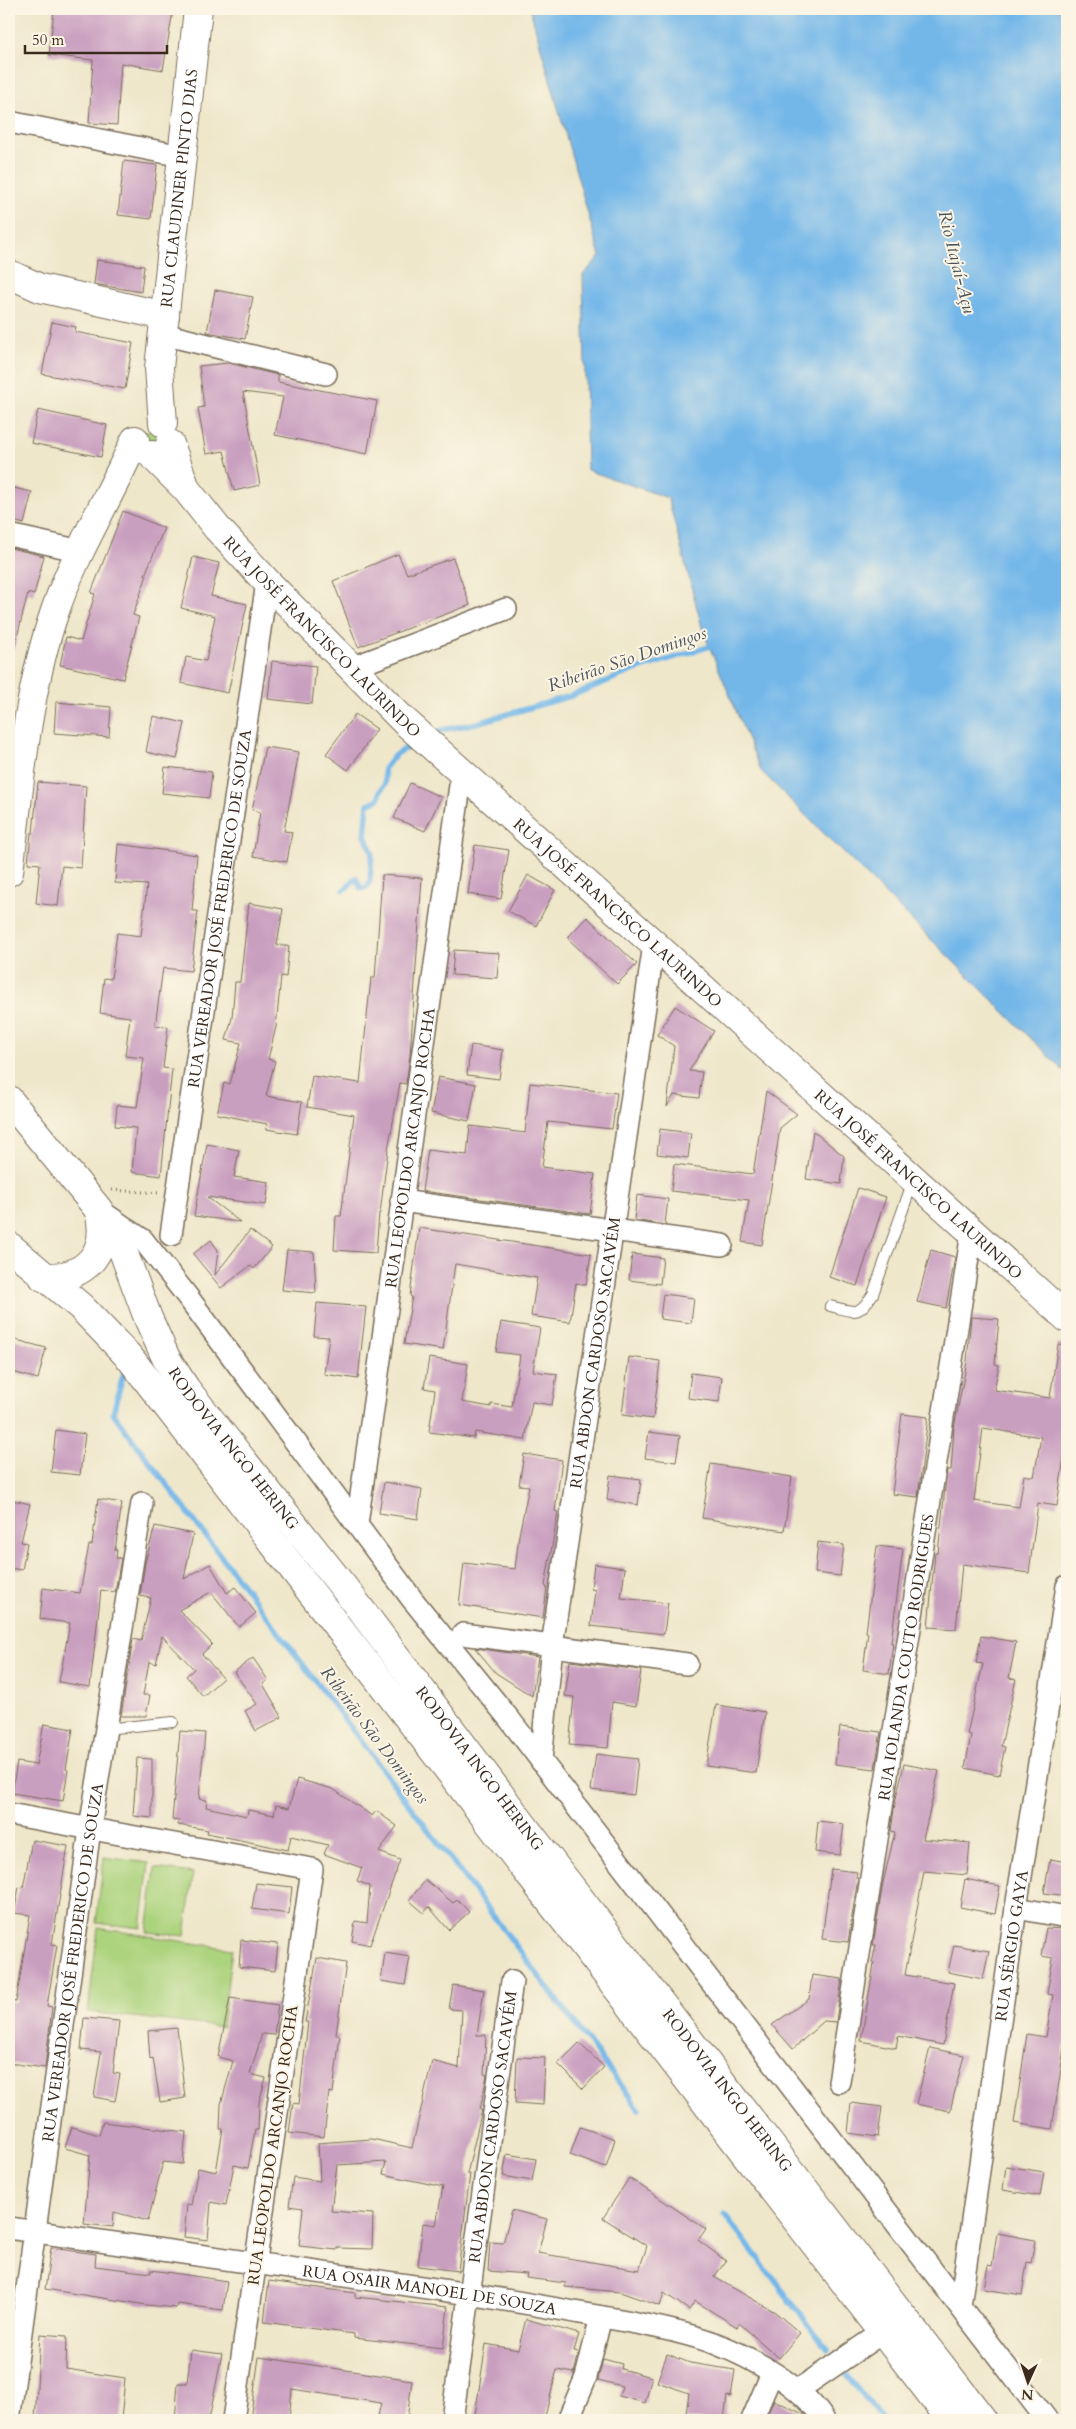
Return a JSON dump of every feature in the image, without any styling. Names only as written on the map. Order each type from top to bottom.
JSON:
[{"type":"main road","name":"RUA CLAUDINER PINTO DIAS","points":[[152,440],[198,9]]},
{"type":"main road","points":[[9,274],[40,288],[164,325]]},
{"type":"main road","points":[[9,293],[40,288]]},
{"type":"main road","points":[[9,872],[15,766],[55,610],[81,551],[116,482],[152,440]]},
{"type":"main road","name":"RUA JOSÉ FRANCISCO LAURINDO","points":[[152,440],[186,489],[217,528],[267,582],[402,719],[914,1178],[1067,1318]]},
{"type":"main road","name":"RODOVIA INGO HERING","points":[[9,1100],[98,1209],[120,1243],[148,1318],[166,1358],[186,1389],[349,1594],[532,1836],[983,2420]]},
{"type":"main road","points":[[43,1277],[61,1278],[78,1272],[92,1260],[102,1236],[103,1227],[98,1209]]},
{"type":"main road","name":"RODOVIA INGO HERING","points":[[10,1249],[80,1307],[130,1358],[951,2420]]},
{"type":"street","points":[[9,122],[182,156]]},
{"type":"street","points":[[164,325],[326,374]]},
{"type":"street","points":[[9,535],[81,551]]},
{"type":"street","name":"RUA VEREADOR JOSÉ FREDERICO DE SOUZA","points":[[171,1235],[267,582]]},
{"type":"street","points":[[351,668],[506,609]]},
{"type":"street","name":"RUA LEOPOLDO ARCANJO ROCHA","points":[[356,1524],[462,771]]},
{"type":"street","name":"RUA ABDON CARDOSO SACAVÉM","points":[[541,1761],[552,1646],[654,944]]},
{"type":"street","points":[[401,1202],[722,1245]]},
{"type":"street","points":[[98,1209],[143,1240],[187,1296],[412,1599],[468,1666],[1047,2420]]},
{"type":"street","name":"RUA IOLANDA COUTO RODRIGUES","points":[[839,2082],[972,1232]]},
{"type":"street","name":"RUA VEREADOR JOSÉ FREDERICO DE SOUZA","points":[[9,2420],[90,1829],[142,1503]]},
{"type":"street","name":"RUA SÉRGIO GAYA","points":[[960,2306],[1016,1908],[1067,1586]]},
{"type":"street","points":[[463,1634],[686,1664]]},
{"type":"street","points":[[9,1814],[90,1829]]},
{"type":"street","name":"RUA LEOPOLDO ARCANJO ROCHA","points":[[90,1829],[312,1869],[233,2420]]},
{"type":"street","points":[[1016,1908],[1067,1917]]},
{"type":"street","name":"RUA ABDON CARDOSO SACAVÉM","points":[[452,2420],[512,1981]]},
{"type":"street","name":"RUA OSAIR MANOEL DE SOUZA","points":[[9,2228],[469,2294],[651,2326],[716,2344],[772,2373],[798,2390],[813,2404],[824,2420]]},
{"type":"street","points":[[568,2420],[586,2377],[601,2317]]},
{"type":"street","points":[[798,2390],[883,2332]]},
{"type":"street","points":[[752,2420],[772,2373]]},
{"type":"lane","points":[[830,1306],[854,1312],[863,1308],[873,1294],[914,1178]]},
{"type":"lane","points":[[105,1729],[173,1722]]},
{"type":"path","points":[[79,1186],[153,1193],[177,1192]]},
{"type":"green space","points":[[153,429],[164,436],[150,449],[144,434]]},
{"type":"green space","points":[[104,1857],[149,1863],[141,1928],[96,1923]]},
{"type":"green space","points":[[155,1868],[193,1873],[185,1936],[147,1932]]},
{"type":"green space","points":[[98,1928],[232,1949],[222,2027],[88,2012]]},
{"type":"water","name":"Rio Itajaí-Açu","points":[[530,9],[1067,9],[1067,1074],[761,771],[703,631],[668,498],[587,470],[583,275],[600,256]]},
{"type":"building","points":[[54,9],[158,9],[173,11],[163,70],[121,63],[117,125],[89,123],[93,60],[49,55]]},
{"type":"building","points":[[124,161],[157,165],[151,219],[118,215]]},
{"type":"building","points":[[97,260],[144,266],[141,292],[94,284]]},
{"type":"building","points":[[215,290],[253,297],[245,339],[207,332]]},
{"type":"building","points":[[52,322],[76,327],[75,332],[133,343],[125,389],[42,374]]},
{"type":"building","points":[[228,363],[278,375],[278,382],[377,401],[367,454],[275,435],[283,397],[243,392],[260,485],[234,491],[224,451],[206,454],[198,408],[204,407],[199,366]]},
{"type":"building","points":[[38,410],[107,425],[101,457],[31,443]]},
{"type":"building","points":[[9,487],[32,492],[24,524],[9,520]]},
{"type":"building","points":[[123,511],[164,528],[145,575],[147,575],[133,615],[139,617],[123,679],[60,665],[66,637],[81,641],[95,594],[91,593]]},
{"type":"building","points":[[10,548],[44,556],[34,595],[28,593],[14,649],[9,648]]},
{"type":"building","points":[[398,554],[407,574],[453,558],[470,605],[358,647],[333,581]]},
{"type":"building","points":[[193,557],[219,563],[211,596],[247,604],[228,693],[181,683],[186,657],[206,661],[215,616],[181,608]]},
{"type":"building","points":[[272,661],[316,666],[312,704],[268,699]]},
{"type":"building","points":[[56,702],[111,707],[109,737],[54,733]]},
{"type":"building","points":[[355,714],[377,729],[348,770],[326,754]]},
{"type":"building","points":[[153,716],[185,723],[177,759],[146,752]]},
{"type":"building","points":[[265,747],[299,752],[284,831],[292,832],[287,862],[253,856],[260,812],[252,810]]},
{"type":"building","points":[[165,767],[212,772],[209,798],[162,793]]},
{"type":"building","points":[[38,782],[86,786],[81,868],[62,866],[58,906],[36,903],[40,864],[28,863]]},
{"type":"building","points":[[410,783],[441,797],[425,831],[394,818]]},
{"type":"building","points":[[118,844],[197,855],[192,911],[198,911],[191,971],[163,968],[155,1026],[168,1027],[163,1068],[172,1069],[161,1176],[132,1172],[136,1128],[115,1126],[117,1105],[137,1107],[144,1058],[125,1056],[130,1017],[100,1013],[104,978],[111,979],[117,933],[141,936],[147,885],[115,883]]},
{"type":"building","points":[[475,845],[509,850],[501,899],[468,894]]},
{"type":"building","points":[[382,875],[422,878],[410,1056],[406,1084],[400,1083],[388,1150],[379,1213],[376,1253],[334,1250],[336,1216],[341,1216],[354,1115],[307,1107],[312,1076],[360,1083],[371,978],[375,978]]},
{"type":"building","points":[[528,875],[555,890],[536,926],[508,911]]},
{"type":"building","points":[[249,903],[283,909],[277,945],[289,946],[286,977],[281,976],[276,1027],[268,1059],[275,1061],[266,1096],[302,1102],[297,1134],[266,1129],[267,1124],[217,1114],[224,1083],[230,1084],[241,1043],[226,1040],[232,1018],[235,982],[240,982]]},
{"type":"building","points":[[587,917],[637,964],[617,984],[567,938]]},
{"type":"building","points":[[454,950],[499,953],[497,978],[452,975]]},
{"type":"building","points":[[675,1006],[714,1031],[689,1071],[702,1072],[699,1098],[674,1095],[667,1107],[674,1046],[657,1035]]},
{"type":"building","points":[[471,1045],[503,1050],[499,1079],[467,1075]]},
{"type":"building","points":[[438,1077],[476,1084],[469,1121],[431,1113]]},
{"type":"building","points":[[530,1083],[617,1093],[612,1129],[548,1122],[542,1167],[595,1174],[590,1214],[422,1191],[428,1150],[467,1155],[470,1126],[525,1133]]},
{"type":"building","points":[[766,1091],[797,1114],[780,1128],[762,1245],[742,1242],[749,1200],[671,1191],[674,1164],[753,1174]]},
{"type":"building","points":[[660,1129],[691,1133],[688,1158],[657,1154]]},
{"type":"building","points":[[813,1131],[844,1156],[841,1184],[806,1179]]},
{"type":"building","points":[[207,1144],[239,1150],[234,1177],[269,1182],[266,1205],[207,1197],[240,1222],[194,1216]]},
{"type":"building","points":[[858,1188],[886,1197],[857,1286],[829,1277]]},
{"type":"building","points":[[637,1195],[668,1199],[665,1225],[634,1220]]},
{"type":"building","points":[[419,1228],[591,1254],[586,1285],[576,1283],[570,1322],[531,1316],[537,1278],[455,1264],[443,1350],[404,1344],[412,1297],[410,1296]]},
{"type":"building","points":[[250,1230],[272,1247],[254,1269],[250,1266],[221,1288],[193,1254],[211,1240],[218,1250],[215,1275]]},
{"type":"building","points":[[287,1250],[314,1252],[316,1293],[282,1290]]},
{"type":"building","points":[[931,1250],[955,1257],[946,1308],[917,1302]]},
{"type":"building","points":[[632,1254],[663,1258],[660,1284],[629,1280]]},
{"type":"building","points":[[663,1294],[694,1298],[691,1323],[660,1319]]},
{"type":"building","points":[[317,1303],[366,1307],[358,1379],[324,1374],[329,1337],[314,1336]]},
{"type":"building","points":[[971,1317],[999,1319],[995,1364],[999,1365],[994,1390],[1050,1398],[1058,1344],[1067,1345],[1067,1436],[1057,1506],[1038,1503],[1029,1573],[962,1564],[956,1629],[928,1627],[935,1553],[938,1553],[947,1470],[951,1470],[954,1428],[967,1361]],"holes":[[[983,1428],[1041,1437],[1034,1477],[1024,1475],[1019,1507],[974,1501]]]},
{"type":"building","points":[[501,1322],[540,1328],[533,1371],[557,1374],[552,1405],[532,1402],[525,1440],[475,1432],[474,1438],[429,1432],[435,1390],[424,1388],[429,1358],[468,1364],[462,1402],[491,1407],[491,1404],[512,1407],[520,1355],[496,1352]]},
{"type":"building","points":[[9,1338],[46,1348],[38,1379],[9,1371]]},
{"type":"building","points":[[629,1357],[660,1361],[653,1419],[622,1415]]},
{"type":"building","points":[[691,1373],[722,1377],[719,1402],[688,1398]]},
{"type":"building","points":[[902,1414],[928,1417],[918,1497],[892,1494]]},
{"type":"building","points":[[56,1430],[85,1434],[80,1475],[51,1472]]},
{"type":"building","points":[[649,1432],[680,1436],[676,1462],[645,1458]]},
{"type":"building","points":[[524,1454],[562,1460],[555,1511],[558,1512],[545,1586],[547,1587],[543,1618],[459,1605],[464,1563],[515,1569],[519,1535],[529,1486],[519,1485]]},
{"type":"building","points":[[711,1464],[792,1477],[784,1531],[702,1518]]},
{"type":"building","points":[[610,1475],[641,1479],[638,1505],[607,1500]]},
{"type":"building","points":[[384,1482],[422,1489],[418,1519],[379,1513]]},
{"type":"building","points":[[9,1499],[30,1504],[21,1542],[27,1543],[22,1570],[9,1568]]},
{"type":"building","points":[[98,1499],[122,1503],[115,1550],[117,1550],[116,1558],[121,1558],[115,1592],[101,1590],[90,1687],[59,1682],[70,1623],[40,1619],[43,1588],[80,1593],[89,1545],[92,1545]]},
{"type":"building","points":[[155,1526],[193,1534],[184,1579],[210,1564],[227,1593],[235,1587],[256,1613],[239,1627],[211,1592],[179,1610],[212,1644],[202,1654],[223,1678],[203,1696],[186,1676],[194,1669],[162,1636],[156,1664],[149,1662],[143,1695],[150,1695],[146,1716],[121,1716],[133,1639],[141,1641],[151,1598],[140,1596],[145,1563]]},
{"type":"building","points":[[818,1542],[844,1545],[840,1576],[815,1573]]},
{"type":"building","points":[[877,1546],[903,1549],[889,1674],[863,1670]]},
{"type":"building","points":[[594,1564],[625,1568],[621,1598],[668,1603],[664,1634],[591,1626],[595,1590],[591,1589]]},
{"type":"building","points":[[981,1636],[1016,1642],[1009,1678],[1016,1679],[1001,1746],[1005,1747],[999,1775],[965,1768],[971,1735],[967,1734],[983,1664],[976,1663]]},
{"type":"building","points":[[475,1648],[538,1657],[532,1696],[496,1673]]},
{"type":"building","points":[[253,1658],[268,1680],[263,1684],[282,1717],[256,1731],[245,1711],[257,1704],[234,1672]]},
{"type":"building","points":[[570,1661],[641,1670],[636,1706],[612,1702],[608,1748],[569,1745],[574,1697],[565,1696]]},
{"type":"building","points":[[716,1705],[765,1712],[756,1773],[706,1766]]},
{"type":"building","points":[[44,1724],[73,1729],[63,1801],[12,1793],[17,1762],[36,1765]]},
{"type":"building","points":[[840,1727],[881,1732],[875,1769],[835,1764]]},
{"type":"building","points":[[180,1731],[205,1733],[199,1799],[207,1800],[206,1807],[247,1816],[248,1810],[274,1815],[276,1805],[289,1808],[297,1779],[333,1789],[372,1816],[376,1811],[397,1826],[379,1852],[400,1860],[370,1945],[352,1941],[355,1921],[367,1923],[370,1886],[357,1881],[362,1868],[324,1854],[328,1845],[291,1836],[288,1850],[207,1833],[208,1830],[178,1825],[179,1821],[172,1820]]},
{"type":"building","points":[[596,1754],[638,1759],[634,1795],[591,1790]]},
{"type":"building","points":[[137,1758],[152,1759],[152,1818],[133,1816]]},
{"type":"building","points":[[904,1764],[939,1771],[923,1839],[970,1843],[967,1875],[924,1871],[905,1975],[954,1983],[943,2045],[898,2036],[896,2048],[861,2041],[874,1964],[872,1963],[876,1945],[873,1945],[883,1883],[895,1832],[891,1831],[895,1803]]},
{"type":"building","points":[[818,1821],[844,1824],[840,1855],[815,1852]]},
{"type":"building","points":[[32,1840],[68,1846],[52,1944],[57,1945],[47,2006],[52,2007],[45,2068],[9,2063],[9,2001],[16,2002],[30,1915],[14,1913],[19,1887],[23,1888]]},
{"type":"building","points":[[1050,1859],[1067,1862],[1067,1896],[1044,1893]]},
{"type":"building","points":[[831,1869],[857,1872],[856,1878],[858,1878],[848,1942],[822,1939]]},
{"type":"building","points":[[965,1879],[1000,1886],[995,1914],[960,1907]]},
{"type":"building","points":[[426,1880],[453,1903],[457,1899],[469,1912],[449,1930],[429,1907],[424,1913],[409,1900]]},
{"type":"building","points":[[256,1883],[292,1887],[289,1914],[252,1909]]},
{"type":"building","points":[[1046,1928],[1067,1929],[1067,2028],[1052,2129],[1014,2123],[1027,2034],[1046,2037],[1053,1995],[1047,1994],[1053,1958],[1041,1956]]},
{"type":"building","points":[[241,1940],[278,1944],[275,1971],[239,1967]]},
{"type":"building","points":[[954,1945],[989,1951],[983,1979],[948,1972]]},
{"type":"building","points":[[385,1953],[410,1957],[405,1985],[381,1981]]},
{"type":"building","points":[[317,1958],[346,1963],[336,2035],[340,2035],[333,2093],[329,2092],[324,2137],[289,2133],[293,2103],[299,2104],[308,2022],[305,2022]]},
{"type":"building","points":[[812,1975],[842,1979],[836,2022],[824,2021],[793,2049],[772,2025],[809,1999]]},
{"type":"building","points":[[453,1985],[484,1990],[477,2035],[486,2035],[484,2074],[487,2075],[480,2110],[482,2110],[467,2174],[470,2174],[458,2271],[418,2266],[423,2223],[436,2225],[443,2187],[383,2174],[386,2162],[337,2165],[331,2211],[373,2214],[372,2249],[337,2248],[337,2250],[299,2246],[303,2208],[289,2206],[293,2177],[320,2181],[318,2143],[372,2139],[412,2148],[432,2061],[459,2068],[462,2010],[449,2009]]},
{"type":"building","points":[[230,1998],[278,2005],[274,2035],[262,2034],[250,2074],[266,2078],[259,2102],[258,2130],[255,2130],[248,2168],[234,2165],[226,2205],[211,2202],[208,2240],[184,2237],[187,2204],[191,2205],[198,2168],[216,2172],[223,2129],[220,2129],[221,2104],[233,2061],[218,2057]]},
{"type":"building","points":[[84,2018],[119,2021],[113,2073],[120,2074],[115,2101],[94,2097],[101,2052],[81,2050]]},
{"type":"building","points":[[177,2028],[185,2098],[160,2102],[153,2058],[150,2059],[148,2031]]},
{"type":"building","points":[[579,2043],[604,2067],[583,2089],[558,2064]]},
{"type":"building","points":[[930,2048],[964,2055],[950,2111],[916,2104]]},
{"type":"building","points":[[517,2057],[545,2058],[543,2105],[515,2103]]},
{"type":"building","points":[[851,2103],[882,2107],[878,2137],[848,2133]]},
{"type":"building","points":[[103,2122],[186,2132],[183,2164],[163,2162],[148,2221],[114,2212],[113,2227],[84,2224],[90,2155],[65,2148],[72,2127],[99,2135]]},
{"type":"building","points":[[580,2127],[615,2139],[606,2168],[570,2155]]},
{"type":"building","points":[[507,2154],[536,2159],[532,2181],[503,2176]]},
{"type":"building","points":[[1006,2166],[1044,2172],[1040,2196],[1003,2190]]},
{"type":"building","points":[[629,2178],[706,2229],[698,2240],[726,2261],[714,2277],[775,2312],[800,2333],[779,2358],[739,2323],[737,2327],[695,2301],[689,2310],[664,2293],[660,2306],[620,2292],[565,2287],[566,2283],[526,2278],[527,2274],[488,2271],[490,2242],[503,2243],[512,2210],[547,2219],[538,2253],[639,2270],[647,2246],[603,2218]]},
{"type":"building","points":[[997,2233],[1035,2240],[1031,2263],[1027,2262],[1022,2295],[984,2289],[988,2265],[992,2266]]},
{"type":"building","points":[[51,2248],[96,2254],[95,2266],[151,2273],[151,2270],[227,2281],[223,2310],[177,2304],[176,2308],[147,2305],[45,2289]]},
{"type":"building","points":[[269,2281],[355,2293],[355,2297],[448,2307],[443,2348],[354,2338],[354,2334],[264,2322]]},
{"type":"building","points":[[526,2319],[579,2334],[574,2351],[579,2352],[574,2373],[557,2370],[544,2420],[516,2420],[475,2415],[486,2344],[518,2350]]},
{"type":"building","points":[[40,2334],[67,2336],[66,2369],[125,2378],[121,2420],[35,2420]]},
{"type":"building","points":[[191,2350],[222,2354],[209,2420],[175,2420],[178,2383],[187,2383]]},
{"type":"building","points":[[667,2354],[690,2363],[735,2370],[731,2397],[727,2396],[724,2420],[685,2420],[689,2393],[657,2382]]},
{"type":"building","points":[[259,2357],[412,2380],[407,2420],[377,2420],[381,2403],[292,2389],[289,2420],[250,2420]]},
{"type":"building","points":[[603,2359],[622,2364],[621,2369],[652,2377],[645,2403],[619,2396],[622,2386],[598,2380]]},
{"type":"building","points":[[774,2400],[803,2414],[809,2420],[765,2420]]},
{"type":"waterway","name":"Ribeirão São Domingos","points":[[431,735],[442,730],[477,723],[571,696],[632,671],[714,645]]},
{"type":"waterway","name":"Ribeirão São Domingos","points":[[344,890],[356,878],[361,889],[367,887],[370,881],[372,852],[365,835],[368,804],[379,799],[380,792],[385,784],[384,769],[395,755],[416,742]]},
{"type":"waterway","name":"Ribeirão São Domingos","points":[[124,1372],[113,1413],[639,2109]]},
{"type":"waterway","name":"Ribeirão São Domingos","points":[[725,2215],[827,2349]]},
{"type":"waterway","name":"Ribeirão São Domingos","points":[[847,2375],[883,2420]]}]
